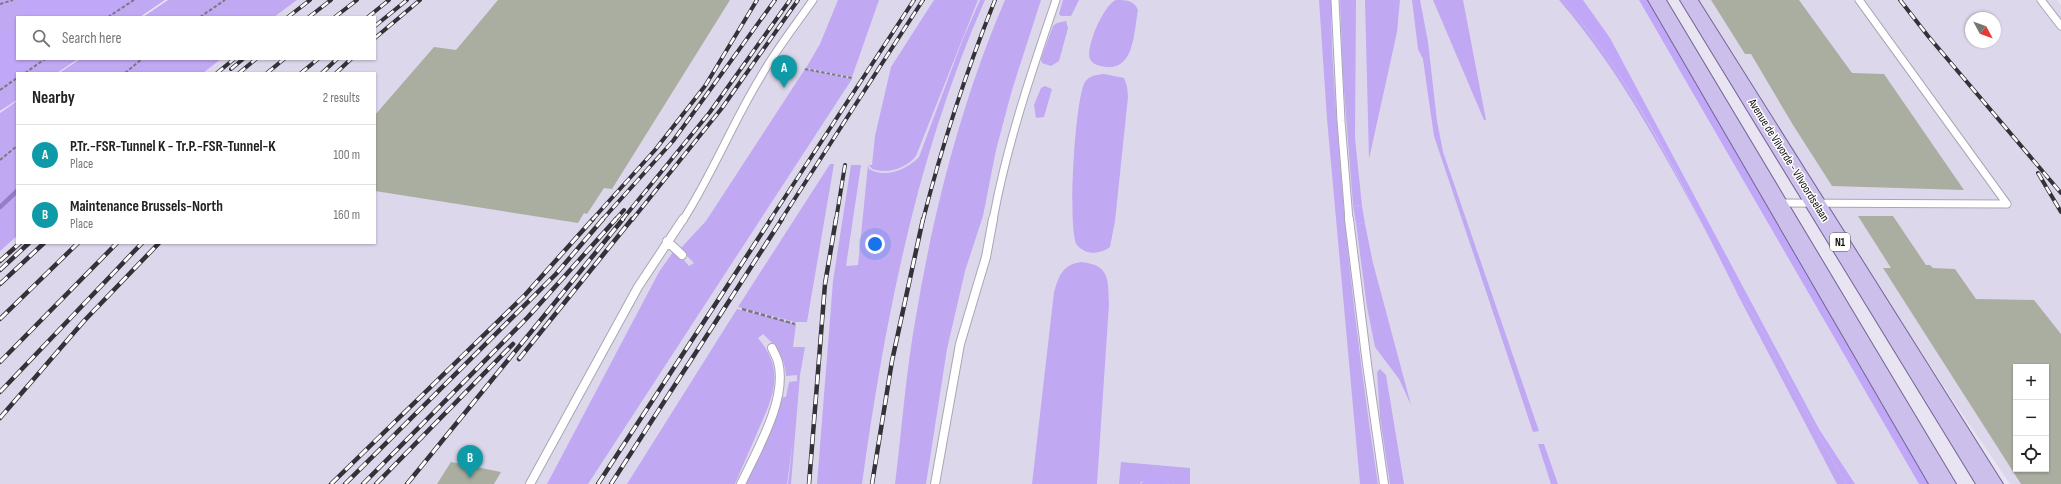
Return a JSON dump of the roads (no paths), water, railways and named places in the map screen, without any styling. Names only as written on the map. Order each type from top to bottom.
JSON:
[{"type":"main road","points":[[1657,0],[1943,484]]},
{"type":"main road","name":"Avenue de Vilvorde - Vilvoordselaan","points":[[1689,0],[1990,484]]},
{"type":"lane","points":[[530,484],[638,286],[697,198],[726,139],[760,77],[813,0]]},
{"type":"lane","points":[[935,484],[960,344],[986,257],[1000,183],[1022,100],[1056,0]]},
{"type":"lane","points":[[1335,0],[1337,66],[1342,134],[1362,332],[1384,484]]},
{"type":"lane","points":[[1778,203],[2007,204],[1859,0]]},
{"type":"lane","points":[[2041,0],[2061,26]]},
{"type":"lane","points":[[668,241],[682,254]]},
{"type":"lane","points":[[741,484],[778,394],[779,362],[772,348]]},
{"type":"waterway","points":[[0,207],[16,192]]},
{"type":"railway","points":[[289,16],[310,0]]},
{"type":"railway","points":[[310,16],[331,0]]},
{"type":"railway","points":[[336,16],[357,0]]},
{"type":"railway","points":[[369,16],[389,0]]},
{"type":"railway","points":[[376,25],[407,0]]},
{"type":"railway","points":[[376,37],[420,0]]},
{"type":"railway","points":[[592,220],[655,150],[705,86],[757,0]]},
{"type":"railway","points":[[602,220],[673,141],[775,0]]},
{"type":"railway","points":[[622,220],[710,112],[790,0]]},
{"type":"railway","points":[[632,220],[722,108],[798,0]]},
{"type":"railway","points":[[770,220],[914,0]]},
{"type":"railway","points":[[781,220],[923,0]]},
{"type":"railway","points":[[923,220],[955,109],[995,0]]},
{"type":"railway","points":[[1900,0],[1928,36],[2061,193]]},
{"type":"railway","points":[[218,72],[233,60]]},
{"type":"railway","points":[[231,69],[242,60]]},
{"type":"railway","points":[[240,72],[255,60]]},
{"type":"railway","points":[[268,72],[283,60]]},
{"type":"railway","points":[[302,72],[317,60]]},
{"type":"railway","points":[[323,72],[336,60]]},
{"type":"railway","points":[[337,72],[350,60]]},
{"type":"railway","points":[[836,220],[845,165]]},
{"type":"railway","points":[[2038,173],[2061,212]]},
{"type":"railway","points":[[615,220],[624,210]]},
{"type":"railway","points":[[331,484],[525,295],[593,219]]},
{"type":"railway","points":[[345,484],[556,274],[603,219]]},
{"type":"railway","points":[[363,484],[528,317],[616,219]]},
{"type":"railway","points":[[407,484],[623,219]]},
{"type":"railway","points":[[519,359],[632,219]]},
{"type":"railway","points":[[598,484],[771,219]]},
{"type":"railway","points":[[611,484],[782,219]]},
{"type":"railway","points":[[809,484],[825,284],[836,219]]},
{"type":"railway","points":[[872,484],[892,361],[923,219]]},
{"type":"railway","points":[[0,261],[19,244]]},
{"type":"railway","points":[[0,270],[28,244]]},
{"type":"railway","points":[[0,284],[43,244]]},
{"type":"railway","points":[[0,319],[77,244]]},
{"type":"railway","points":[[0,362],[116,244]]},
{"type":"railway","points":[[0,392],[141,244]]},
{"type":"railway","points":[[0,418],[84,321],[158,244]]},
{"type":"railway","points":[[376,484],[513,344]]},
{"type":"place","name":"P.Tr.-FSR-Tunnel K - Tr.P.-FSR-Tunnel-K","points":[[784,88]]},
{"type":"place","name":"Maintenance Brussels-North","points":[[470,478]]}]
